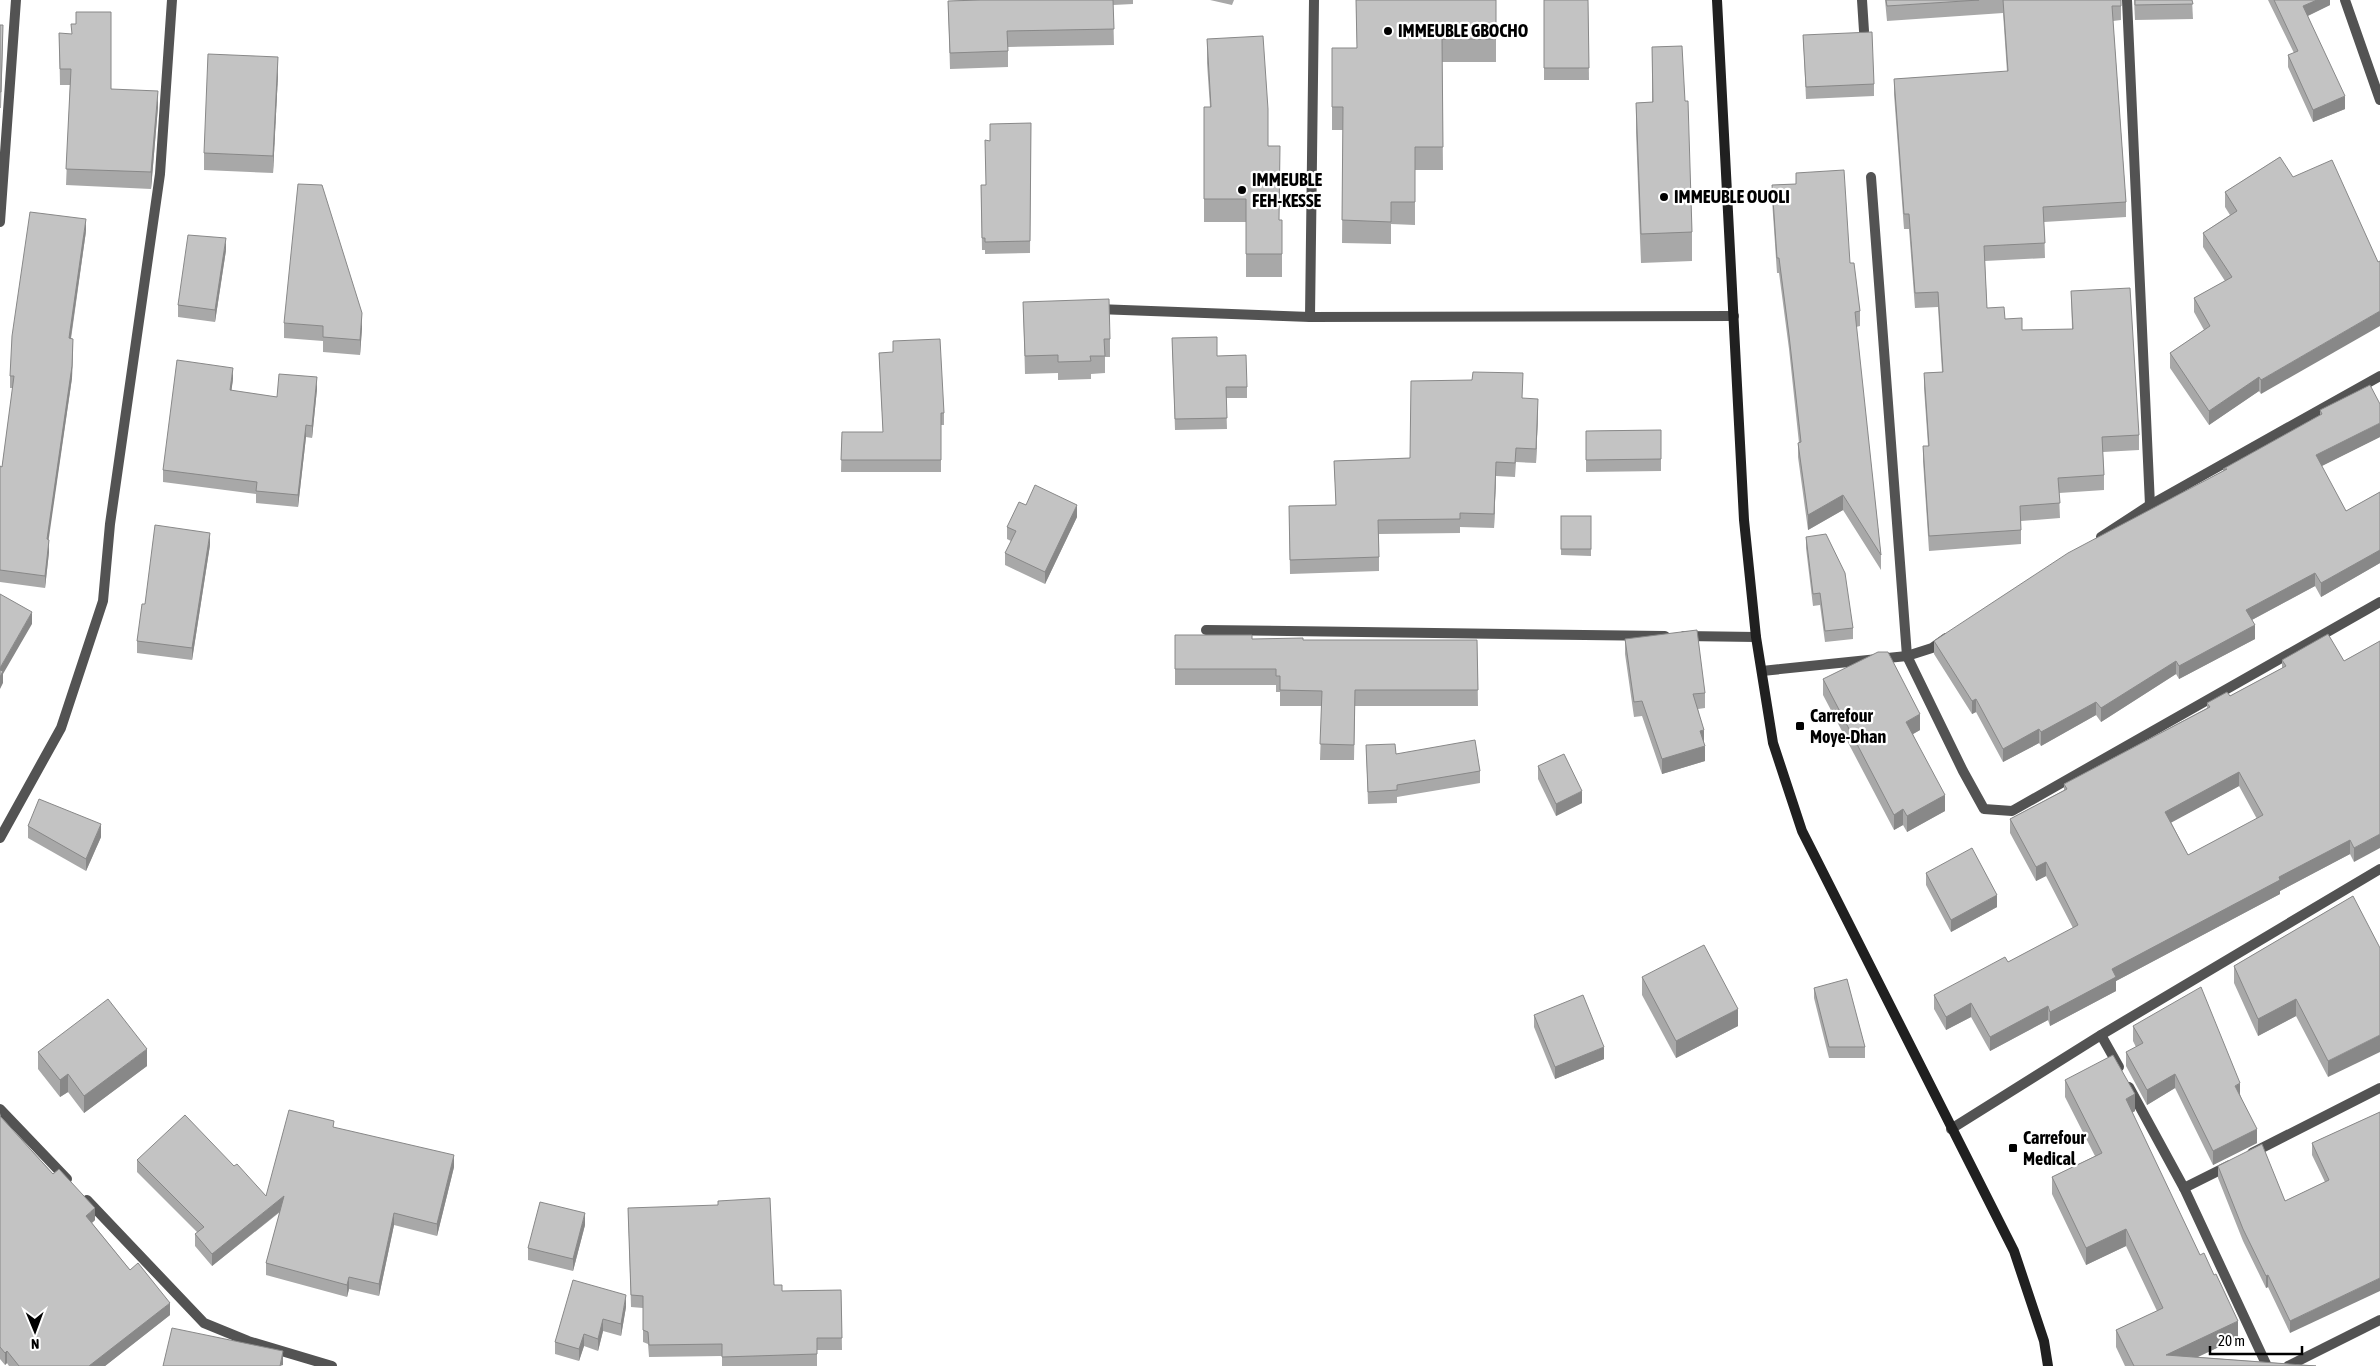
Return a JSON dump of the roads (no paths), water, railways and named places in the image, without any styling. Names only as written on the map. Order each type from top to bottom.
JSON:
[{"type":"street","points":[[0,222],[16,0]]},
{"type":"street","points":[[0,838],[61,728],[103,600],[110,524],[160,174],[172,0]]},
{"type":"street","points":[[1310,317],[1314,0]]},
{"type":"street","points":[[1717,0],[1744,520],[1756,637],[1773,742],[1802,831],[2014,1251],[2044,1341],[2048,1366]]},
{"type":"street","points":[[1862,0],[1864,30]]},
{"type":"street","points":[[2127,0],[2150,505]]},
{"type":"street","points":[[2345,0],[2380,100]]},
{"type":"street","points":[[1871,178],[1907,656],[1962,771],[1984,809],[2012,811],[2380,602]]},
{"type":"street","points":[[1087,308],[1310,317],[1734,316]]},
{"type":"street","points":[[2093,542],[2150,505],[2380,376]]},
{"type":"street","points":[[1206,630],[1756,637]]},
{"type":"street","points":[[1762,671],[1907,656],[1932,648],[1956,632]]},
{"type":"street","points":[[1951,1129],[2101,1035],[2380,869]]},
{"type":"street","points":[[2101,1035],[2184,1188],[2267,1366]]},
{"type":"street","points":[[2184,1188],[2380,1088]]},
{"type":"street","points":[[0,1109],[204,1323],[248,1341],[332,1366]]},
{"type":"street","points":[[2288,1366],[2380,1320]]},
{"type":"place","name":"IMMEUBLE GBOCHO","points":[[1388,31]]},
{"type":"place","name":"IMMEUBLE FEH-KESSE","points":[[1242,190]]},
{"type":"place","name":"IMMEUBLE OUOLI","points":[[1664,197]]},
{"type":"place","name":"Carrefour Moye-Dhan","points":[[1800,726]]},
{"type":"place","name":"Carrefour Medical","points":[[2013,1148]]}]
